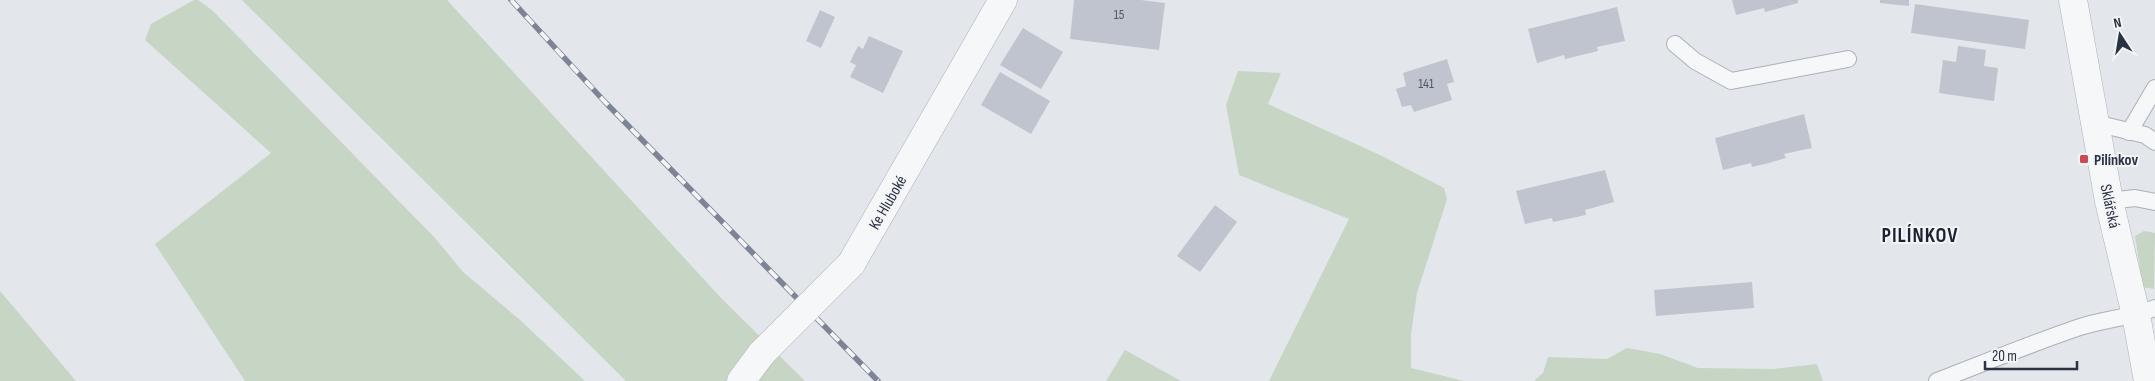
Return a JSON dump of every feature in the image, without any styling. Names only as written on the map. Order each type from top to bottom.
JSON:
[{"type":"street","name":"Ke Hluboké","points":[[741,381],[762,353],[851,264],[1003,0]]},
{"type":"street","name":"Sklářská","points":[[2073,0],[2109,201],[2145,312],[2148,381]]},
{"type":"lane","points":[[1676,44],[1694,61],[1731,81],[1848,59]]},
{"type":"lane","points":[[2129,132],[2155,88]]},
{"type":"lane","points":[[2095,123],[2145,136],[2155,142]]},
{"type":"lane","points":[[2109,201],[2134,198],[2155,202]]},
{"type":"lane","points":[[1937,381],[2078,328],[2145,312]]},
{"type":"green space","points":[[194,0],[198,0],[212,10],[435,238],[463,272],[520,320],[585,381],[245,381],[155,244],[271,153],[145,40],[151,24]]},
{"type":"green space","points":[[242,0],[447,0],[721,298],[805,381],[626,381]]},
{"type":"green space","points":[[1238,71],[1281,73],[1268,104],[1380,155],[1444,188],[1447,199],[1417,293],[1411,334],[1411,368],[1464,381],[1269,381],[1349,219],[1239,175],[1226,105]]},
{"type":"green space","points":[[2144,231],[2155,233],[2154,289],[2143,287],[2135,236]]},
{"type":"green space","points":[[0,291],[76,381],[0,381]]},
{"type":"green space","points":[[1627,348],[1660,354],[1698,368],[1773,369],[1817,364],[1823,381],[1534,381],[1543,373],[1548,357],[1607,359]]},
{"type":"green space","points":[[1125,350],[1181,381],[1106,381]]},
{"type":"building","points":[[1074,0],[1141,0],[1165,3],[1159,50],[1070,39]]},
{"type":"building","points":[[1732,0],[1798,0],[1798,3],[1765,12],[1764,8],[1736,15]]},
{"type":"building","points":[[1880,0],[1909,0],[1909,6],[1880,3]]},
{"type":"building","points":[[1915,4],[2029,20],[2025,49],[1911,33]]},
{"type":"building","points":[[1617,7],[1625,41],[1597,47],[1598,51],[1565,59],[1564,55],[1537,63],[1528,29]]},
{"type":"building","points":[[820,10],[835,17],[821,48],[806,41]]},
{"type":"building","points":[[1023,28],[1063,52],[1041,89],[1000,65]]},
{"type":"building","points":[[869,36],[903,51],[883,93],[850,77],[856,65],[850,62],[858,46],[863,49]]},
{"type":"building","points":[[1958,46],[1986,50],[1984,66],[1998,68],[1994,101],[1939,93],[1943,60],[1956,62]]},
{"type":"building","points":[[1447,59],[1454,82],[1447,84],[1452,100],[1414,112],[1411,105],[1402,107],[1396,89],[1406,86],[1403,73]]},
{"type":"building","points":[[1000,72],[1050,101],[1031,134],[981,105]]},
{"type":"building","points":[[1804,114],[1812,148],[1784,154],[1786,158],[1769,163],[1752,167],[1751,163],[1723,170],[1715,138]]},
{"type":"building","points":[[1605,170],[1614,202],[1585,210],[1586,215],[1553,222],[1552,218],[1525,224],[1516,191]]},
{"type":"building","points":[[1215,205],[1237,222],[1200,272],[1177,256]]},
{"type":"building","points":[[1752,282],[1754,308],[1656,316],[1654,290]]},
{"type":"railway","points":[[511,0],[605,102],[878,381]]},
{"type":"place","name":"Pilínkov","points":[[2084,159]]},
{"type":"district","name":"PILÍNKOV","points":[[1920,235]]}]
